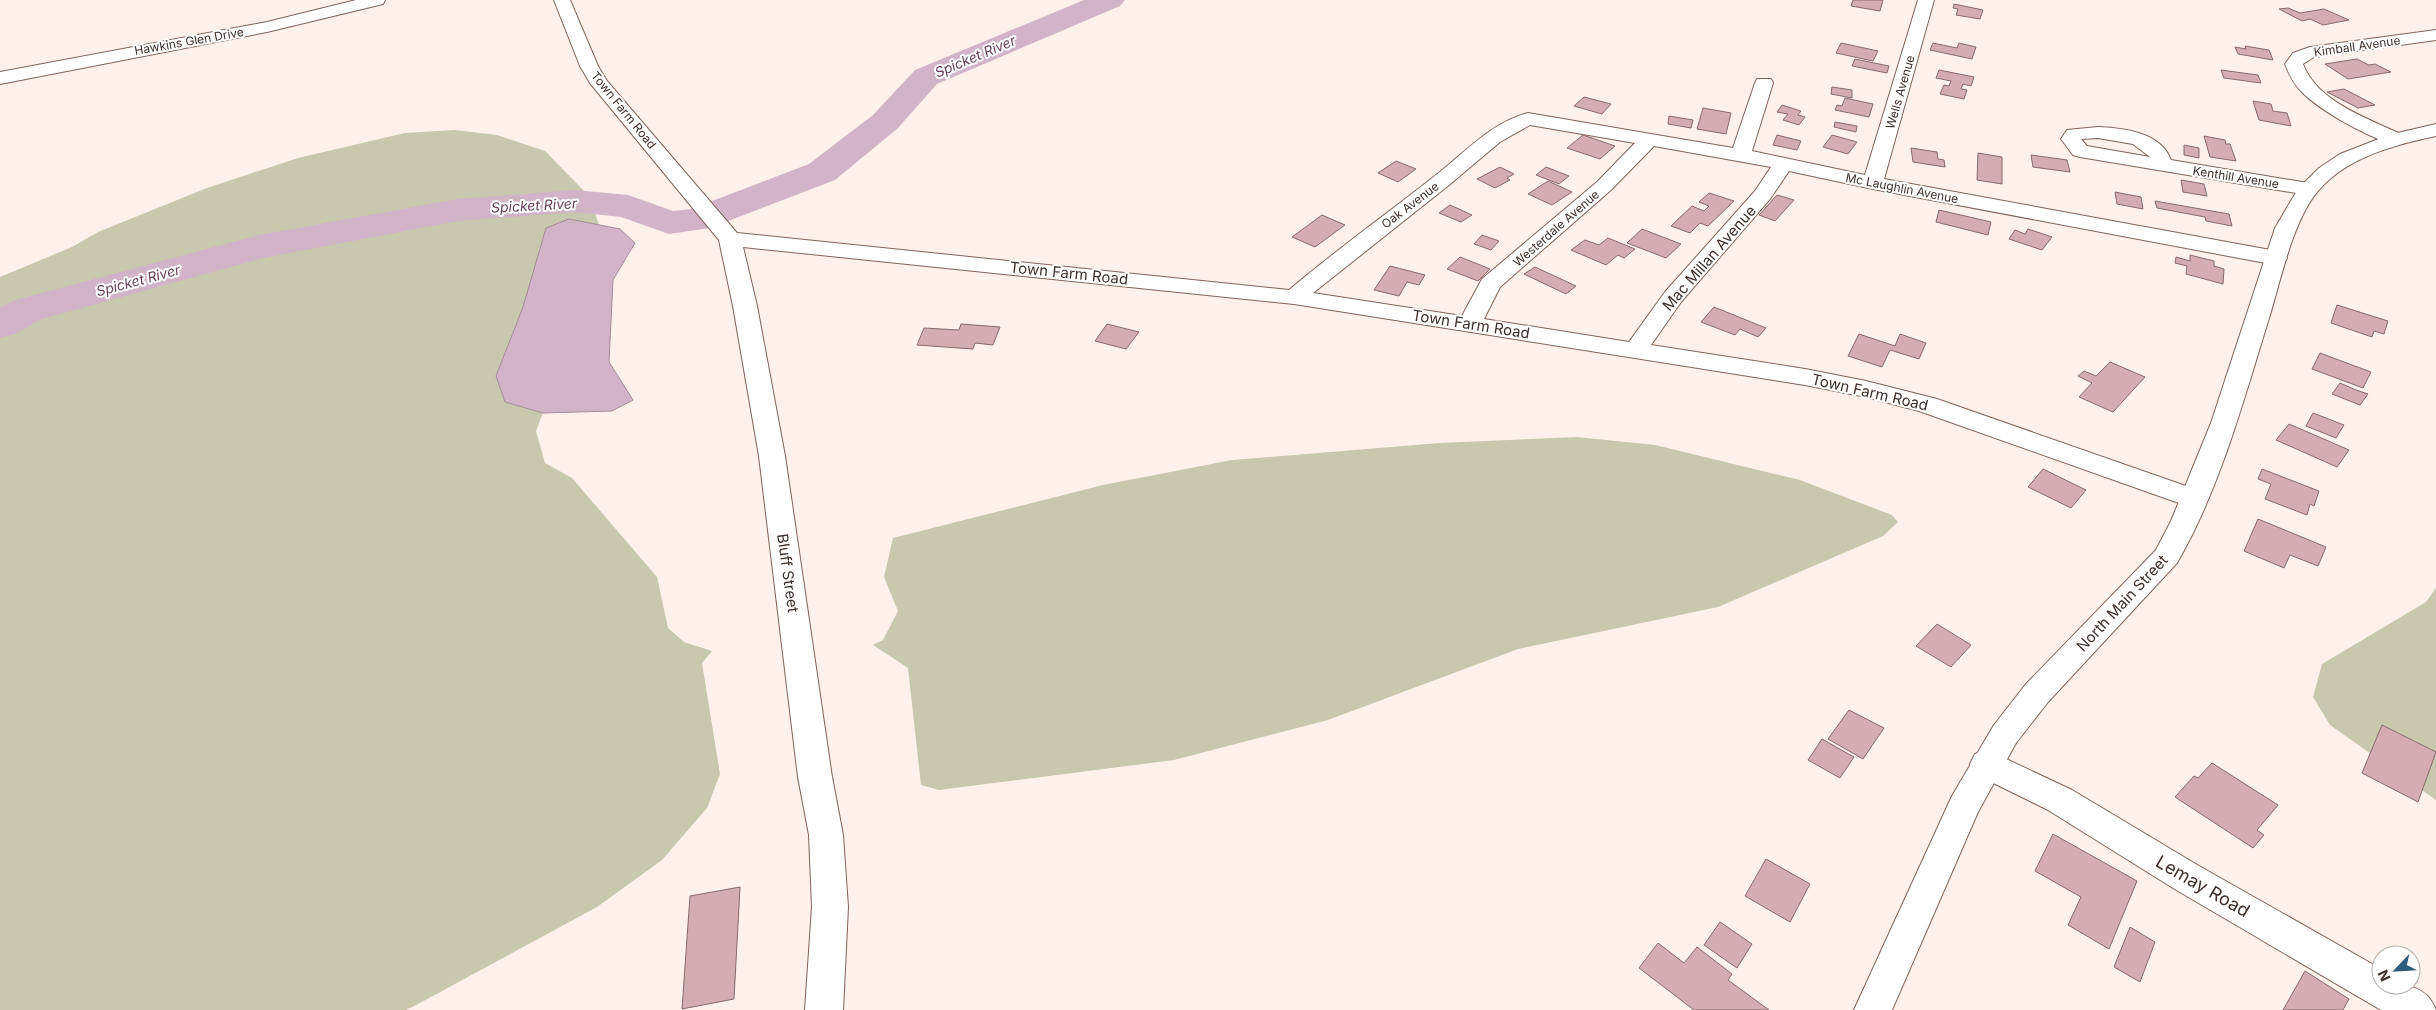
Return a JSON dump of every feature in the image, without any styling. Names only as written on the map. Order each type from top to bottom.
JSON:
[{"type":"street","name":"Hawkins Glen Drive","points":[[0,78],[267,27],[377,0]]},
{"type":"street","name":"Town Farm Road","points":[[562,0],[589,66],[599,83],[666,162]]},
{"type":"street","name":"Wells Avenue","points":[[1873,183],[1926,0]]},
{"type":"street","name":"Kimball Avenue","points":[[2396,139],[2360,122],[2311,91],[2300,81],[2295,72],[2294,64],[2299,57],[2310,52],[2436,35]]},
{"type":"street","points":[[1741,156],[1764,83]]},
{"type":"street","name":"Mc Laughlin Avenue","points":[[1528,119],[1650,139],[1873,183],[2276,258]]},
{"type":"street","name":"Oak Avenue","points":[[1294,297],[1443,180],[1487,142],[1511,125],[1528,119]]},
{"type":"street","name":"North Main Street","points":[[1873,1010],[1964,806],[2005,734],[2037,693],[2167,556],[2185,522],[2224,423],[2286,228],[2308,189],[2326,172],[2346,158],[2396,139],[2436,130]]},
{"type":"street","name":"Westerdale Avenue","points":[[1470,323],[1490,284],[1604,186],[1650,139]]},
{"type":"street","name":"Bluff Street","points":[[666,162],[718,223],[746,306],[772,456],[815,777],[826,835],[830,908],[824,1010]]},
{"type":"street","name":"Mac Millan Avenue","points":[[1634,351],[1673,297],[1763,195],[1783,165]]},
{"type":"street","name":"Kenthill Avenue","points":[[2164,165],[2308,189]]},
{"type":"street","name":"Town Farm Road","points":[[718,223],[1294,297],[1470,323],[1634,351],[1805,377],[1896,396],[1928,405],[2193,499]]},
{"type":"street","name":"Lemay Road","points":[[1987,764],[2060,800],[2186,877],[2417,1010]]},
{"type":"green space","points":[[455,130],[497,135],[545,151],[590,197],[599,225],[569,219],[523,307],[496,376],[505,402],[543,413],[536,431],[545,463],[572,478],[657,577],[668,628],[684,642],[712,651],[702,663],[720,774],[707,808],[662,860],[597,907],[406,1010],[0,1010],[0,277],[72,247],[98,232],[207,188],[298,158],[405,133]]},
{"type":"green space","points":[[1577,437],[1655,445],[1800,480],[1892,515],[1898,522],[1883,536],[1718,607],[1518,649],[1328,720],[1174,760],[939,790],[921,785],[908,668],[873,645],[883,640],[898,611],[884,577],[893,538],[1103,485],[1232,460],[1439,443]]},
{"type":"green space","points":[[2436,588],[2436,800],[2330,725],[2313,697],[2322,664],[2426,602]]},
{"type":"shaded area","points":[[569,219],[620,229],[635,243],[613,280],[609,362],[633,400],[612,411],[543,413],[505,402],[496,376],[523,307],[546,228]]},
{"type":"building","points":[[1853,0],[1883,0],[1880,11],[1851,6]]},
{"type":"building","points":[[1954,4],[1983,10],[1980,19],[1956,15],[1958,9],[1953,8]]},
{"type":"building","points":[[2288,8],[2300,13],[2324,9],[2349,20],[2323,25],[2310,19],[2302,21],[2279,9]]},
{"type":"building","points":[[1841,43],[1878,51],[1873,61],[1836,53]]},
{"type":"building","points":[[1933,43],[1957,48],[1959,43],[1976,47],[1972,59],[1930,50]]},
{"type":"building","points":[[2245,46],[2269,50],[2273,60],[2238,54],[2235,47],[2246,49]]},
{"type":"building","points":[[1855,59],[1889,66],[1887,73],[1852,66]]},
{"type":"building","points":[[2357,59],[2369,65],[2375,64],[2391,72],[2348,79],[2325,64]]},
{"type":"building","points":[[1939,70],[1974,77],[1971,86],[1963,84],[1961,89],[1967,90],[1964,99],[1940,94],[1944,85],[1949,86],[1951,81],[1936,78]]},
{"type":"building","points":[[2221,70],[2258,75],[2261,83],[2224,78]]},
{"type":"building","points":[[1832,87],[1852,90],[1852,98],[1831,94]]},
{"type":"building","points":[[2344,89],[2375,105],[2358,108],[2327,92]]},
{"type":"building","points":[[1584,97],[1611,104],[1602,114],[1574,106]]},
{"type":"building","points":[[1845,98],[1873,104],[1869,117],[1835,110],[1837,105],[1842,106]]},
{"type":"building","points":[[2253,101],[2271,104],[2273,111],[2287,113],[2291,126],[2259,120]]},
{"type":"building","points":[[1782,105],[1801,111],[1798,115],[1805,117],[1799,125],[1783,120],[1788,114],[1777,112]]},
{"type":"building","points":[[1703,108],[1731,113],[1726,134],[1697,129]]},
{"type":"building","points":[[1669,116],[1693,120],[1691,128],[1668,124]]},
{"type":"building","points":[[1835,122],[1857,126],[1856,132],[1834,127]]},
{"type":"building","points":[[1583,135],[1615,146],[1600,159],[1567,148]]},
{"type":"building","points":[[1777,135],[1801,141],[1797,150],[1773,145]]},
{"type":"building","points":[[1832,135],[1857,142],[1848,154],[1823,147]]},
{"type":"building","points":[[2204,136],[2225,140],[2226,144],[2230,144],[2236,161],[2210,157]]},
{"type":"building","points":[[2184,145],[2199,148],[2199,158],[2184,155]]},
{"type":"building","points":[[1911,148],[1937,152],[1938,159],[1944,160],[1945,167],[1913,162]]},
{"type":"building","points":[[1978,153],[2002,157],[2002,184],[1977,180]]},
{"type":"building","points":[[2031,155],[2067,160],[2070,172],[2033,167]]},
{"type":"building","points":[[1396,161],[1416,169],[1398,182],[1378,173]]},
{"type":"building","points":[[1500,167],[1514,174],[1507,178],[1510,180],[1495,188],[1477,179]]},
{"type":"building","points":[[1546,167],[1569,176],[1559,184],[1536,175]]},
{"type":"building","points":[[2181,180],[2204,184],[2207,196],[2183,192]]},
{"type":"building","points":[[1548,181],[1572,192],[1552,205],[1528,194]]},
{"type":"building","points":[[2115,192],[2141,197],[2143,209],[2117,204]]},
{"type":"building","points":[[1709,193],[1734,201],[1708,226],[1700,223],[1690,233],[1671,226],[1692,206],[1704,211],[1709,206],[1699,202]]},
{"type":"building","points":[[1777,195],[1794,200],[1775,221],[1759,215]]},
{"type":"building","points":[[2155,201],[2229,214],[2232,226],[2206,221],[2205,217],[2157,208]]},
{"type":"building","points":[[1450,205],[1472,215],[1461,222],[1439,213]]},
{"type":"building","points":[[1939,210],[1991,222],[1988,235],[1936,222]]},
{"type":"building","points":[[1322,215],[1345,225],[1315,247],[1292,237]]},
{"type":"building","points":[[1642,229],[1681,244],[1666,258],[1627,243]]},
{"type":"building","points":[[2028,229],[2052,237],[2042,250],[2009,239],[2015,230],[2025,234]]},
{"type":"building","points":[[1482,235],[1499,241],[1491,250],[1474,244]]},
{"type":"building","points":[[1608,238],[1635,249],[1624,258],[1618,255],[1606,265],[1571,250],[1585,240],[1599,245]]},
{"type":"building","points":[[2190,255],[2214,261],[2214,266],[2224,269],[2223,284],[2186,274],[2187,266],[2175,263],[2176,257],[2190,261]]},
{"type":"building","points":[[1460,257],[1490,269],[1478,281],[1447,269]]},
{"type":"building","points":[[1390,266],[1425,275],[1419,285],[1407,282],[1399,296],[1374,290]]},
{"type":"building","points":[[1535,267],[1576,286],[1566,294],[1524,274]]},
{"type":"building","points":[[2337,305],[2388,321],[2384,334],[2374,331],[2372,337],[2331,323]]},
{"type":"building","points":[[1714,307],[1766,328],[1758,337],[1740,329],[1735,335],[1701,322]]},
{"type":"building","points":[[961,324],[1000,327],[993,345],[975,343],[973,349],[917,345],[924,328],[959,330]]},
{"type":"building","points":[[1107,324],[1139,332],[1126,349],[1095,341]]},
{"type":"building","points":[[1859,334],[1895,346],[1900,334],[1926,343],[1919,359],[1890,350],[1882,367],[1848,356]]},
{"type":"building","points":[[2320,353],[2371,372],[2363,388],[2312,369]]},
{"type":"building","points":[[2110,362],[2145,377],[2113,412],[2079,397],[2092,383],[2078,376],[2084,371],[2096,376]]},
{"type":"building","points":[[2340,383],[2368,394],[2360,405],[2332,394]]},
{"type":"building","points":[[2313,413],[2344,425],[2336,438],[2306,426]]},
{"type":"building","points":[[2289,424],[2349,450],[2337,467],[2276,440]]},
{"type":"building","points":[[2043,469],[2086,490],[2071,508],[2028,487]]},
{"type":"building","points":[[2262,469],[2319,491],[2314,506],[2310,504],[2307,515],[2265,499],[2271,484],[2258,479]]},
{"type":"building","points":[[2258,519],[2326,547],[2318,566],[2290,555],[2284,568],[2244,551]]},
{"type":"building","points":[[1937,624],[1971,645],[1951,667],[1916,646]]},
{"type":"building","points":[[1849,710],[1884,728],[1863,759],[1828,739]]},
{"type":"building","points":[[2382,725],[2436,752],[2418,802],[2362,773]]},
{"type":"building","points":[[1822,739],[1854,757],[1840,778],[1808,760]]},
{"type":"building","points":[[2212,763],[2278,805],[2257,830],[2264,835],[2253,848],[2175,797],[2194,776],[2198,778]]},
{"type":"building","points":[[2053,834],[2137,881],[2109,949],[2068,925],[2081,897],[2035,871]]},
{"type":"building","points":[[1766,859],[1810,884],[1790,922],[1745,896]]},
{"type":"building","points":[[740,887],[734,999],[682,1009],[690,896]]},
{"type":"building","points":[[1720,922],[1752,944],[1737,968],[1704,945]]},
{"type":"building","points":[[2130,927],[2155,942],[2140,982],[2114,967]]},
{"type":"building","points":[[1658,943],[1684,963],[1697,947],[1732,974],[1728,980],[1769,1010],[1694,1010],[1639,968]]},
{"type":"building","points":[[2305,971],[2349,999],[2343,1010],[2283,1010]]},
{"type":"waterway","name":"Spicket River","points":[[0,325],[27,310],[259,247],[458,210],[575,201],[628,206],[669,223],[697,220],[822,172],[885,122],[926,77],[1110,0]]}]
